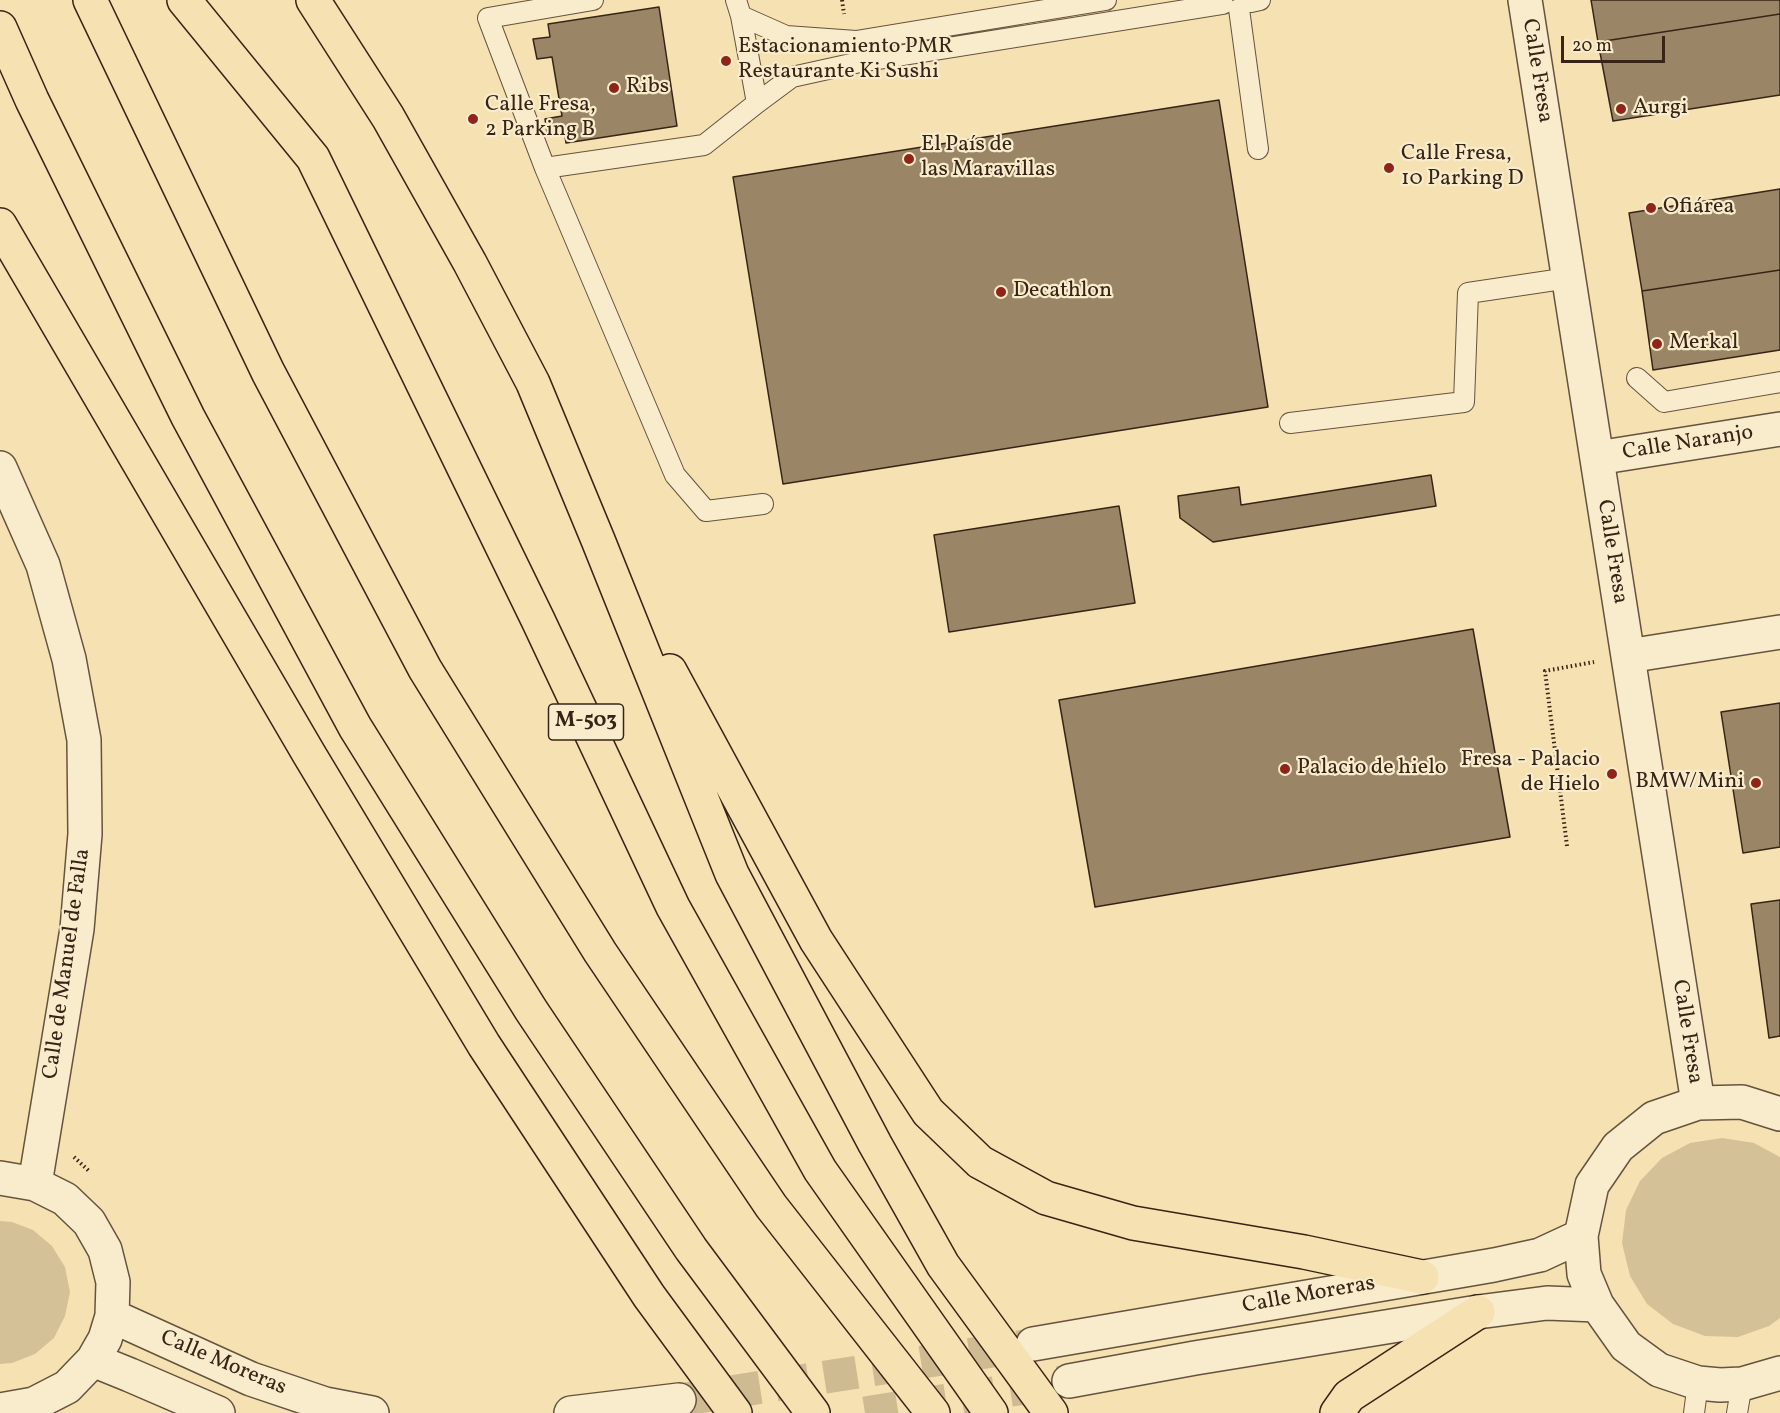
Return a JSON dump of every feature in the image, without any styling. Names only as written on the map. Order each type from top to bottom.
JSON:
[{"type":"highway","points":[[90,0],[268,372],[426,669],[600,952],[771,1206],[933,1413]]},
{"type":"highway","points":[[313,0],[388,117],[470,263],[533,383],[732,874],[875,1144],[943,1265],[1051,1413]]},
{"type":"highway","name":"M-503","points":[[193,11],[313,158],[543,631],[673,907],[820,1170],[991,1413]]},
{"type":"highway","points":[[0,28],[32,100],[188,417],[355,727],[531,1010],[691,1249],[813,1413]]},
{"type":"highway","points":[[0,225],[303,744],[484,1045],[649,1296],[735,1413]]},
{"type":"highway","points":[[598,540],[816,940],[928,1112],[980,1162],[1046,1198],[1133,1223],[1304,1252],[1422,1277]]},
{"type":"highway","points":[[1337,1413],[1349,1396],[1478,1312]]},
{"type":"street","name":"Calle Fresa","points":[[1521,8],[1569,278],[1698,1103]]},
{"type":"street","name":"Calle Naranjo","points":[[1597,458],[1780,429]]},
{"type":"street","name":"Calle de Manuel de Falla","points":[[0,468],[44,565],[69,659],[84,740],[85,834],[77,929],[35,1184]]},
{"type":"street","points":[[1628,657],[1780,632]]},
{"type":"street","points":[[1780,1114],[1742,1102],[1698,1103],[1654,1118],[1618,1147],[1592,1185],[1581,1236],[1584,1274],[1597,1305],[1626,1346],[1696,1398],[1720,1385],[1740,1398],[1780,1373]]},
{"type":"street","points":[[0,1178],[35,1184],[65,1199],[89,1222],[100,1241],[105,1250],[113,1282],[112,1316],[105,1339],[93,1360],[67,1387],[25,1409]]},
{"type":"street","name":"Calle Moreras","points":[[1033,1344],[1540,1256],[1581,1236]]},
{"type":"street","name":"Calle Moreras","points":[[1069,1381],[1478,1312],[1546,1303],[1597,1305]]},
{"type":"street","name":"Calle Moreras","points":[[112,1316],[251,1379],[325,1404],[372,1413]]},
{"type":"street","name":"Calle Moreras","points":[[93,1360],[218,1413]]},
{"type":"street","points":[[571,1413],[680,1400]]},
{"type":"lane","points":[[593,0],[488,18],[545,168],[675,475],[706,511],[763,504]]},
{"type":"lane","points":[[739,8],[786,36],[856,41],[1106,0]]},
{"type":"lane","points":[[545,168],[704,145],[792,77],[860,62],[1241,2],[1258,149]]},
{"type":"lane","points":[[739,8],[758,103]]},
{"type":"lane","points":[[1290,423],[1464,402],[1468,293],[1569,278]]},
{"type":"lane","points":[[1637,378],[1664,402],[1780,382]]},
{"type":"path","points":[[1567,846],[1545,671],[1628,657]]},
{"type":"shaded area","points":[[1722,1138],[1754,1143],[1780,1157],[1780,1318],[1769,1326],[1738,1337],[1705,1336],[1673,1324],[1647,1304],[1630,1276],[1622,1243],[1626,1210],[1640,1181],[1662,1158],[1690,1143]]},
{"type":"shaded area","points":[[0,1221],[12,1222],[33,1230],[52,1246],[65,1267],[70,1292],[65,1316],[54,1338],[35,1354],[12,1363],[0,1364]]},
{"type":"building","points":[[1591,0],[1780,0],[1780,14],[1598,42]]},
{"type":"building","name":"Ribs","points":[[659,7],[677,126],[566,143],[564,130],[547,133],[545,119],[562,116],[552,57],[537,59],[533,39],[550,37],[548,24]]},
{"type":"building","points":[[1780,14],[1780,95],[1613,121],[1598,42]]},
{"type":"building","name":"Decathlon","points":[[1219,100],[1268,407],[783,484],[733,177]]},
{"type":"building","points":[[1780,189],[1780,270],[1642,291],[1629,213]]},
{"type":"building","points":[[1780,270],[1780,350],[1653,370],[1642,291]]},
{"type":"building","points":[[1431,475],[1436,506],[1213,542],[1180,518],[1178,496],[1239,487],[1241,505]]},
{"type":"building","points":[[1119,506],[1135,603],[949,632],[934,535]]},
{"type":"building","name":"Palacio de hielo","points":[[1473,629],[1510,837],[1095,907],[1059,700]]},
{"type":"building","points":[[1780,703],[1780,847],[1743,853],[1721,712]]},
{"type":"building","points":[[1780,900],[1780,1036],[1769,1038],[1751,904]]},
{"type":"tunnel","points":[[679,1400],[1031,1345]]},
{"type":"tunnel","points":[[865,1413],[1069,1381]]},
{"type":"place","name":"Estacionamiento PMR Restaurante Ki Sushi","points":[[726,61]]},
{"type":"place","name":"Ribs","points":[[614,88]]},
{"type":"place","name":"Aurgi","points":[[1621,109]]},
{"type":"place","name":"Calle Fresa, 2 Parking B","points":[[473,119]]},
{"type":"place","name":"El País de las Maravillas","points":[[909,159]]},
{"type":"place","name":"Calle Fresa, 10 Parking D","points":[[1389,168]]},
{"type":"place","name":"Ofiárea","points":[[1651,208]]},
{"type":"place","name":"Decathlon","points":[[1001,292]]},
{"type":"place","name":"Merkal","points":[[1657,344]]},
{"type":"place","name":"Palacio de hielo","points":[[1285,769]]},
{"type":"place","name":"Fresa - Palacio de Hielo","points":[[1612,774]]},
{"type":"place","name":"BMW/Mini","points":[[1756,783]]}]
